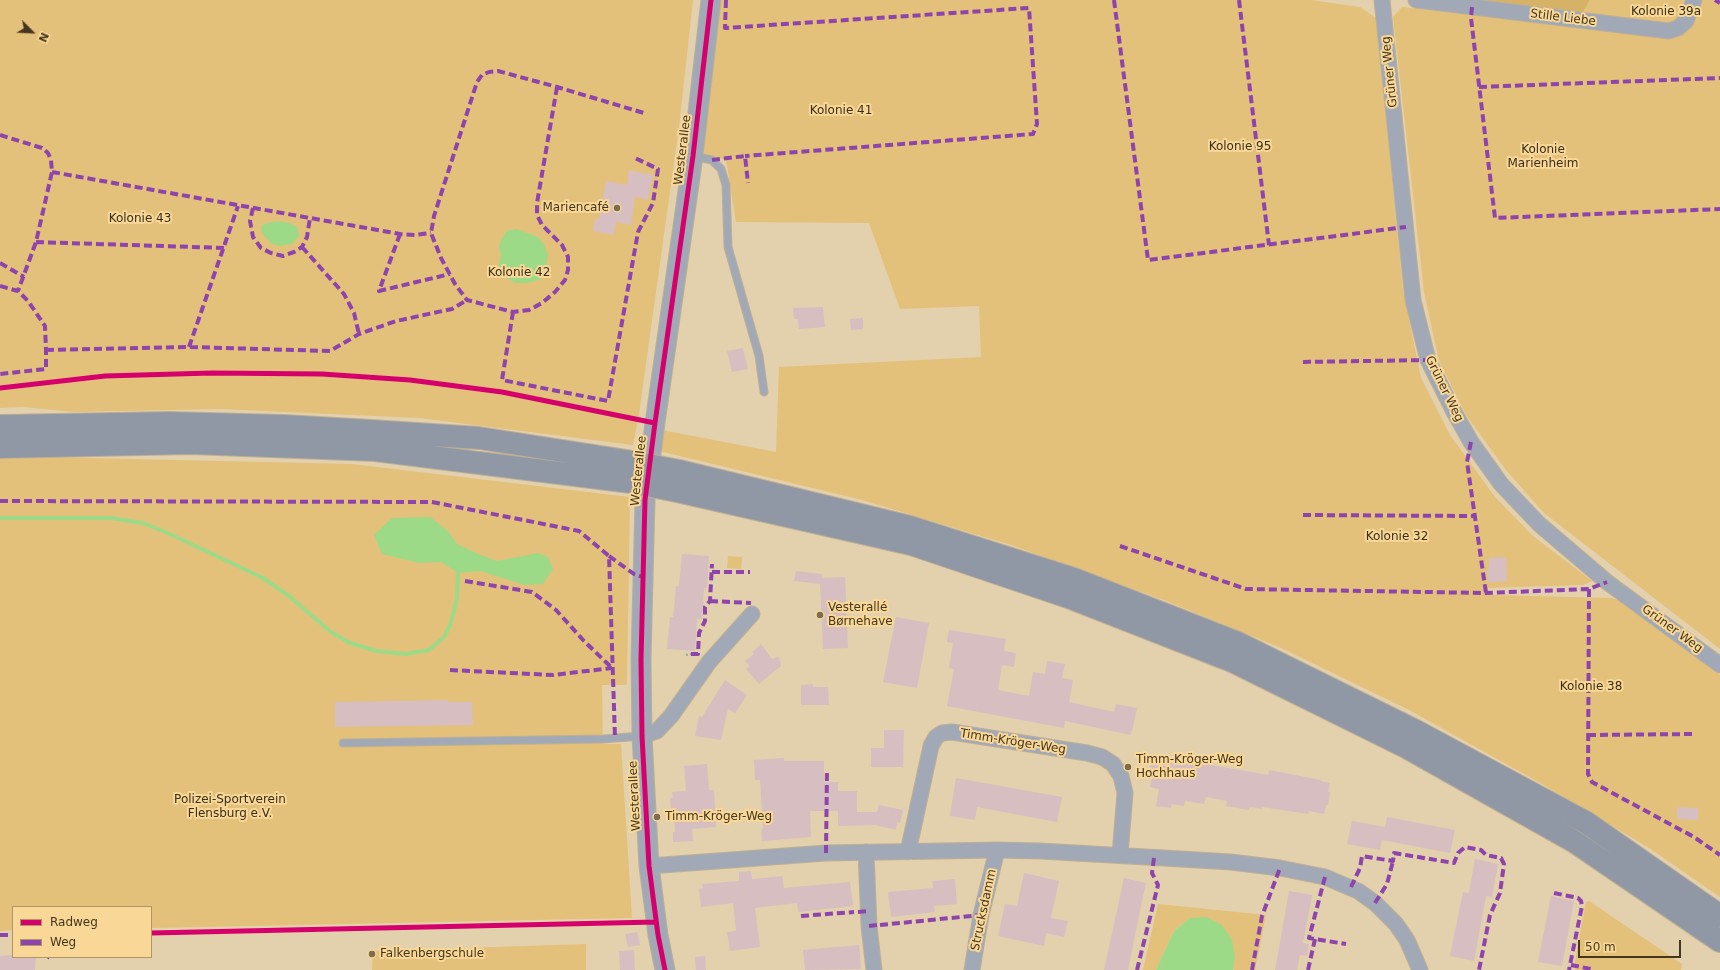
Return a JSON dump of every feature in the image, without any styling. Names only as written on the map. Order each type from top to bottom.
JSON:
[{"type":"highway","points":[[0,426],[170,423],[284,426],[479,438],[632,472],[910,527],[1074,579],[1238,643],[1414,730],[1587,823],[1720,916]]},
{"type":"highway","points":[[0,447],[191,443],[375,450],[632,472]]},
{"type":"highway","points":[[678,481],[911,544],[1071,598],[1232,660],[1406,747],[1575,842],[1720,941]]},
{"type":"street","name":"Westerallee","points":[[666,970],[658,935],[650,866],[642,736],[641,659],[645,500],[693,156],[711,0]]},
{"type":"street","name":"Grüner Weg","points":[[1382,0],[1413,300],[1428,360],[1454,412],[1471,442],[1501,484],[1539,524],[1607,582],[1720,665]]},
{"type":"street","name":"Stille Liebe","points":[[1416,0],[1669,31],[1678,28],[1686,21],[1694,0]]},
{"type":"street","points":[[642,736],[657,731],[671,716],[709,662],[752,614]]},
{"type":"street","name":"Timm-Kröger-Weg","points":[[908,852],[931,746],[936,737],[942,733],[952,732],[1087,753],[1102,757],[1113,764],[1121,776],[1125,793],[1120,856]]},
{"type":"street","points":[[650,866],[826,853],[996,850],[1040,851],[1231,862],[1280,868],[1325,877],[1358,890],[1375,903],[1396,924],[1407,940],[1420,970]]},
{"type":"street","name":"Strucksdamm","points":[[972,970],[981,915],[996,850]]},
{"type":"street","points":[[866,852],[869,918],[874,970]]},
{"type":"lane","points":[[693,156],[712,160],[721,169],[726,185],[728,247],[759,356],[764,392]]},
{"type":"lane","points":[[343,743],[603,739],[642,736]]},
{"type":"path","points":[[686,655],[691,654]]},
{"type":"green space","points":[[0,0],[693,0],[679,127],[639,414],[633,445],[419,418],[220,409],[73,412],[23,407],[0,408]]},
{"type":"green space","points":[[716,0],[1311,0],[1360,7],[1376,18],[1403,290],[1421,378],[1450,435],[1495,497],[1533,536],[1592,581],[1583,585],[1488,588],[1489,595],[1612,598],[1628,604],[1720,675],[1720,897],[1649,848],[1542,784],[1409,710],[1281,648],[1164,600],[1011,545],[862,500],[659,451],[662,430],[776,452],[779,367],[981,357],[979,306],[900,309],[869,223],[736,222],[726,160],[704,155]]},
{"type":"green space","name":"Kolonie 39a","points":[[1590,0],[1689,0],[1685,12],[1677,21],[1668,25],[1581,15]]},
{"type":"green space","name":"Kolonie Marienheim","points":[[1701,0],[1720,0],[1720,649],[1544,513],[1506,470],[1466,415],[1439,361],[1424,292],[1393,17],[1402,7],[1667,37]]},
{"type":"green space","name":"Polizei-Sportverein Flensburg e.V.","points":[[0,456],[352,464],[630,497],[627,685],[602,685],[603,744],[621,744],[632,918],[152,928],[152,906],[12,906],[12,930],[0,931]]},
{"type":"green space","points":[[728,556],[742,557],[741,569],[727,568]]},
{"type":"green space","points":[[1589,901],[1682,964],[1681,970],[1575,970],[1575,961],[1586,902]]},
{"type":"green space","points":[[1158,904],[1266,915],[1255,970],[1233,970],[1234,968],[1190,918],[1174,931],[1156,970],[1143,970]]},
{"type":"green space","points":[[586,944],[586,970],[372,970],[373,951]]},
{"type":"shaded area","points":[[1462,0],[1590,0],[1581,15]]},
{"type":"shaded area","points":[[278,221],[290,223],[298,228],[299,236],[292,244],[279,246],[272,244],[262,233],[261,226]]},
{"type":"shaded area","points":[[516,229],[538,237],[545,246],[548,255],[543,276],[539,280],[527,283],[515,283],[505,277],[499,265],[501,255],[499,246],[501,240],[507,231]]},
{"type":"shaded area","points":[[430,517],[447,530],[457,544],[478,554],[497,561],[538,553],[548,557],[553,569],[543,584],[525,585],[480,571],[458,573],[441,562],[419,563],[382,554],[374,535],[392,518]]},
{"type":"shaded area","points":[[1206,917],[1222,925],[1232,940],[1235,957],[1233,970],[1156,970],[1174,931],[1190,918]]},
{"type":"building","name":"Mariencafé","points":[[629,170],[653,175],[648,200],[635,197],[631,225],[616,222],[614,235],[593,231],[595,219],[599,219],[606,181],[627,185]]},
{"type":"building","points":[[823,307],[825,327],[799,329],[798,319],[794,319],[793,308]]},
{"type":"building","points":[[863,318],[863,329],[851,330],[850,319]]},
{"type":"building","points":[[743,348],[748,369],[732,372],[727,351]]},
{"type":"building","points":[[682,554],[709,556],[707,588],[704,588],[702,619],[697,619],[695,651],[667,649],[670,617],[673,617],[676,586],[679,586]]},
{"type":"building","points":[[1506,557],[1507,581],[1488,582],[1487,569],[1489,569],[1489,558]]},
{"type":"building","points":[[796,571],[822,574],[822,578],[845,577],[848,648],[823,649],[820,584],[794,581]]},
{"type":"building","points":[[896,617],[929,623],[917,688],[883,682]]},
{"type":"building","points":[[949,630],[1006,639],[1004,651],[1016,653],[1014,667],[1002,665],[998,690],[1029,696],[1033,672],[1045,674],[1047,661],[1065,664],[1062,678],[1073,680],[1069,702],[1114,712],[1116,704],[1137,708],[1131,735],[1065,721],[1064,728],[947,706],[954,669],[949,668],[953,643],[947,642]]},
{"type":"building","points":[[761,644],[772,659],[779,657],[781,666],[759,684],[746,669],[750,666],[745,661],[754,654],[752,652]]},
{"type":"building","points":[[725,680],[747,695],[735,713],[728,709],[721,740],[695,736],[699,716],[702,717]]},
{"type":"building","points":[[813,684],[813,687],[828,687],[829,705],[801,705],[801,685]]},
{"type":"building","points":[[448,700],[449,702],[472,702],[473,725],[335,727],[335,702]]},
{"type":"building","points":[[884,730],[904,730],[903,767],[871,767],[871,748],[884,748]]},
{"type":"building","points":[[1152,757],[1199,766],[1200,760],[1212,762],[1211,765],[1268,775],[1269,770],[1321,780],[1330,783],[1328,805],[1326,805],[1324,814],[1309,811],[1308,814],[1262,807],[1262,809],[1250,807],[1249,810],[1226,806],[1227,801],[1206,797],[1204,804],[1185,801],[1184,806],[1172,804],[1171,808],[1156,806],[1159,789],[1150,787],[1154,769],[1150,768]]},
{"type":"building","points":[[784,758],[784,761],[824,761],[824,782],[838,782],[838,791],[857,791],[857,812],[877,812],[879,805],[903,810],[900,823],[897,822],[896,830],[875,825],[838,826],[838,811],[810,811],[811,837],[762,841],[761,829],[763,829],[760,780],[755,780],[754,760]]},
{"type":"building","points":[[707,764],[709,790],[714,790],[716,827],[692,829],[693,841],[673,842],[673,832],[675,832],[674,808],[671,808],[670,798],[673,798],[672,792],[686,791],[684,766]]},
{"type":"building","points":[[956,778],[1062,797],[1057,822],[977,807],[975,820],[950,816]]},
{"type":"building","points":[[1677,807],[1698,808],[1698,820],[1677,819]]},
{"type":"building","points":[[1387,817],[1455,830],[1450,853],[1382,840],[1380,850],[1347,844],[1352,821],[1385,827]]},
{"type":"building","points":[[1475,859],[1498,864],[1492,897],[1486,896],[1474,961],[1450,956],[1463,892],[1469,893]]},
{"type":"building","points":[[751,871],[752,879],[782,876],[784,888],[850,882],[853,906],[798,912],[797,903],[755,908],[760,947],[730,951],[727,932],[736,931],[733,903],[701,907],[699,889],[703,888],[702,884],[739,881],[739,872]]},
{"type":"building","points":[[1024,873],[1059,881],[1051,918],[1068,921],[1064,937],[1046,933],[1044,946],[998,936],[1005,904],[1017,906]]},
{"type":"building","points":[[1124,878],[1146,883],[1128,970],[1104,970]]},
{"type":"building","points":[[955,879],[957,904],[934,906],[935,912],[891,917],[888,892],[933,888],[932,881]]},
{"type":"building","points":[[1289,891],[1312,895],[1303,943],[1309,944],[1307,956],[1300,955],[1297,970],[1275,970]]},
{"type":"building","points":[[1551,896],[1574,901],[1562,966],[1538,962]]},
{"type":"building","points":[[637,932],[640,945],[628,947],[625,934]]},
{"type":"building","points":[[859,945],[861,969],[805,970],[803,950]]},
{"type":"building","points":[[634,950],[635,970],[620,970],[619,951]]},
{"type":"building","points":[[12,955],[12,958],[36,958],[35,970],[0,970],[0,956]]},
{"type":"building","points":[[705,956],[706,970],[696,970],[695,957]]},
{"type":"waterway","points":[[0,518],[110,518],[143,523],[170,534],[263,578],[289,596],[331,632],[350,643],[376,651],[406,654],[429,650],[444,637],[451,623],[457,598],[458,573]]},
{"type":"marked path","points":[[726,0],[725,28],[1029,8],[1037,124],[1033,134],[745,156]]},
{"type":"marked path","points":[[1114,0],[1148,260],[1406,227]]},
{"type":"marked path","points":[[1239,0],[1269,245]]},
{"type":"marked path","points":[[1715,0],[1720,3]]},
{"type":"marked path","points":[[1472,7],[1471,18],[1495,218],[1720,209]]},
{"type":"marked path","points":[[557,87],[537,203],[537,215],[542,225],[562,245],[568,257],[568,270],[565,280],[555,292],[542,303],[529,310],[513,312],[467,300],[455,284],[441,258],[431,233],[434,216],[477,82],[482,75],[489,72],[498,71],[557,87],[644,113]]},
{"type":"marked path","points":[[1479,87],[1720,78]]},
{"type":"marked path","points":[[0,135],[42,148],[48,153],[51,160],[52,172],[36,242],[18,291]]},
{"type":"marked path","points":[[712,160],[745,156],[748,183]]},
{"type":"marked path","points":[[513,312],[502,380],[608,401],[638,232],[653,203],[658,169],[635,158]]},
{"type":"marked path","points":[[52,172],[400,234],[415,235],[431,233]]},
{"type":"marked path","points":[[189,347],[238,206]]},
{"type":"marked path","points":[[253,208],[250,221],[253,237],[261,248],[271,253],[283,256],[302,247],[307,237],[310,218]]},
{"type":"marked path","points":[[400,234],[379,291],[450,274]]},
{"type":"marked path","points":[[36,242],[224,248]]},
{"type":"marked path","points":[[302,247],[344,294],[354,313],[359,334]]},
{"type":"marked path","points":[[0,263],[24,277]]},
{"type":"marked path","points":[[0,286],[18,291],[28,301],[45,326],[46,350],[46,369],[0,374]]},
{"type":"marked path","points":[[46,350],[189,347],[330,351],[359,334],[396,321],[452,309],[467,300]]},
{"type":"marked path","points":[[1303,362],[1428,360]]},
{"type":"marked path","points":[[1471,442],[1467,462],[1486,593]]},
{"type":"marked path","points":[[0,501],[432,502],[579,531],[609,556],[615,738]]},
{"type":"marked path","points":[[1303,515],[1475,516]]},
{"type":"marked path","points":[[1120,546],[1246,589],[1486,593],[1589,589],[1607,582]]},
{"type":"marked path","points":[[609,556],[634,574],[643,577]]},
{"type":"marked path","points":[[691,654],[698,654],[699,633],[705,621],[705,607],[710,601],[712,564]]},
{"type":"marked path","points":[[712,572],[750,572]]},
{"type":"marked path","points":[[465,581],[532,592],[556,610],[584,641],[612,668]]},
{"type":"marked path","points":[[1589,589],[1588,774],[1592,782],[1694,837],[1720,855]]},
{"type":"marked path","points":[[710,601],[751,603]]},
{"type":"marked path","points":[[450,670],[553,675],[612,668]]},
{"type":"marked path","points":[[1588,735],[1694,734]]},
{"type":"marked path","points":[[826,853],[827,769]]},
{"type":"marked path","points":[[1351,887],[1360,868],[1362,856],[1393,861],[1394,853],[1454,863],[1458,853],[1465,847],[1481,850],[1486,855],[1501,858],[1504,864],[1500,893],[1490,915],[1479,970]]},
{"type":"marked path","points":[[1137,970],[1158,885],[1152,873],[1154,858]]},
{"type":"marked path","points":[[1375,903],[1387,884],[1393,861]]},
{"type":"marked path","points":[[1252,970],[1262,916],[1280,868]]},
{"type":"marked path","points":[[1325,877],[1309,938],[1346,944]]},
{"type":"marked path","points":[[1554,893],[1578,898],[1581,901],[1582,906],[1569,970]]},
{"type":"marked path","points":[[858,912],[869,911]]},
{"type":"marked path","points":[[801,916],[854,912]]},
{"type":"marked path","points":[[880,925],[981,915]]},
{"type":"marked path","points":[[869,926],[877,925]]},
{"type":"marked path","points":[[0,935],[12,935]]},
{"type":"marked path","points":[[1308,970],[1315,939]]},
{"type":"marked path","points":[[1571,965],[1591,969]]},
{"type":"cycle path","points":[[665,970],[658,935],[649,866],[642,736],[641,659],[645,500],[693,156],[711,0]]},
{"type":"cycle path","points":[[0,388],[105,376],[212,373],[322,374],[410,380],[502,392],[655,423]]},
{"type":"cycle path","points":[[152,933],[656,922]]},
{"type":"place","name":"Mariencafé","points":[[617,208]]},
{"type":"place","name":"Vesterallé Børnehave","points":[[820,615]]},
{"type":"place","name":"Timm-Kröger-Weg Hochhaus","points":[[1128,767]]},
{"type":"place","name":"Timm-Kröger-Weg","points":[[657,817]]},
{"type":"place","name":"Falkenbergschule","points":[[372,954]]},
{"type":"park label","name":"Kolonie 41","points":[[841,111]]},
{"type":"park label","name":"Kolonie 95","points":[[1240,147]]},
{"type":"park label","name":"Kolonie 43","points":[[140,219]]},
{"type":"park label","name":"Kolonie 42","points":[[519,273]]},
{"type":"park label","name":"Kolonie 32","points":[[1397,537]]},
{"type":"park label","name":"Kolonie 38","points":[[1591,687]]}]
